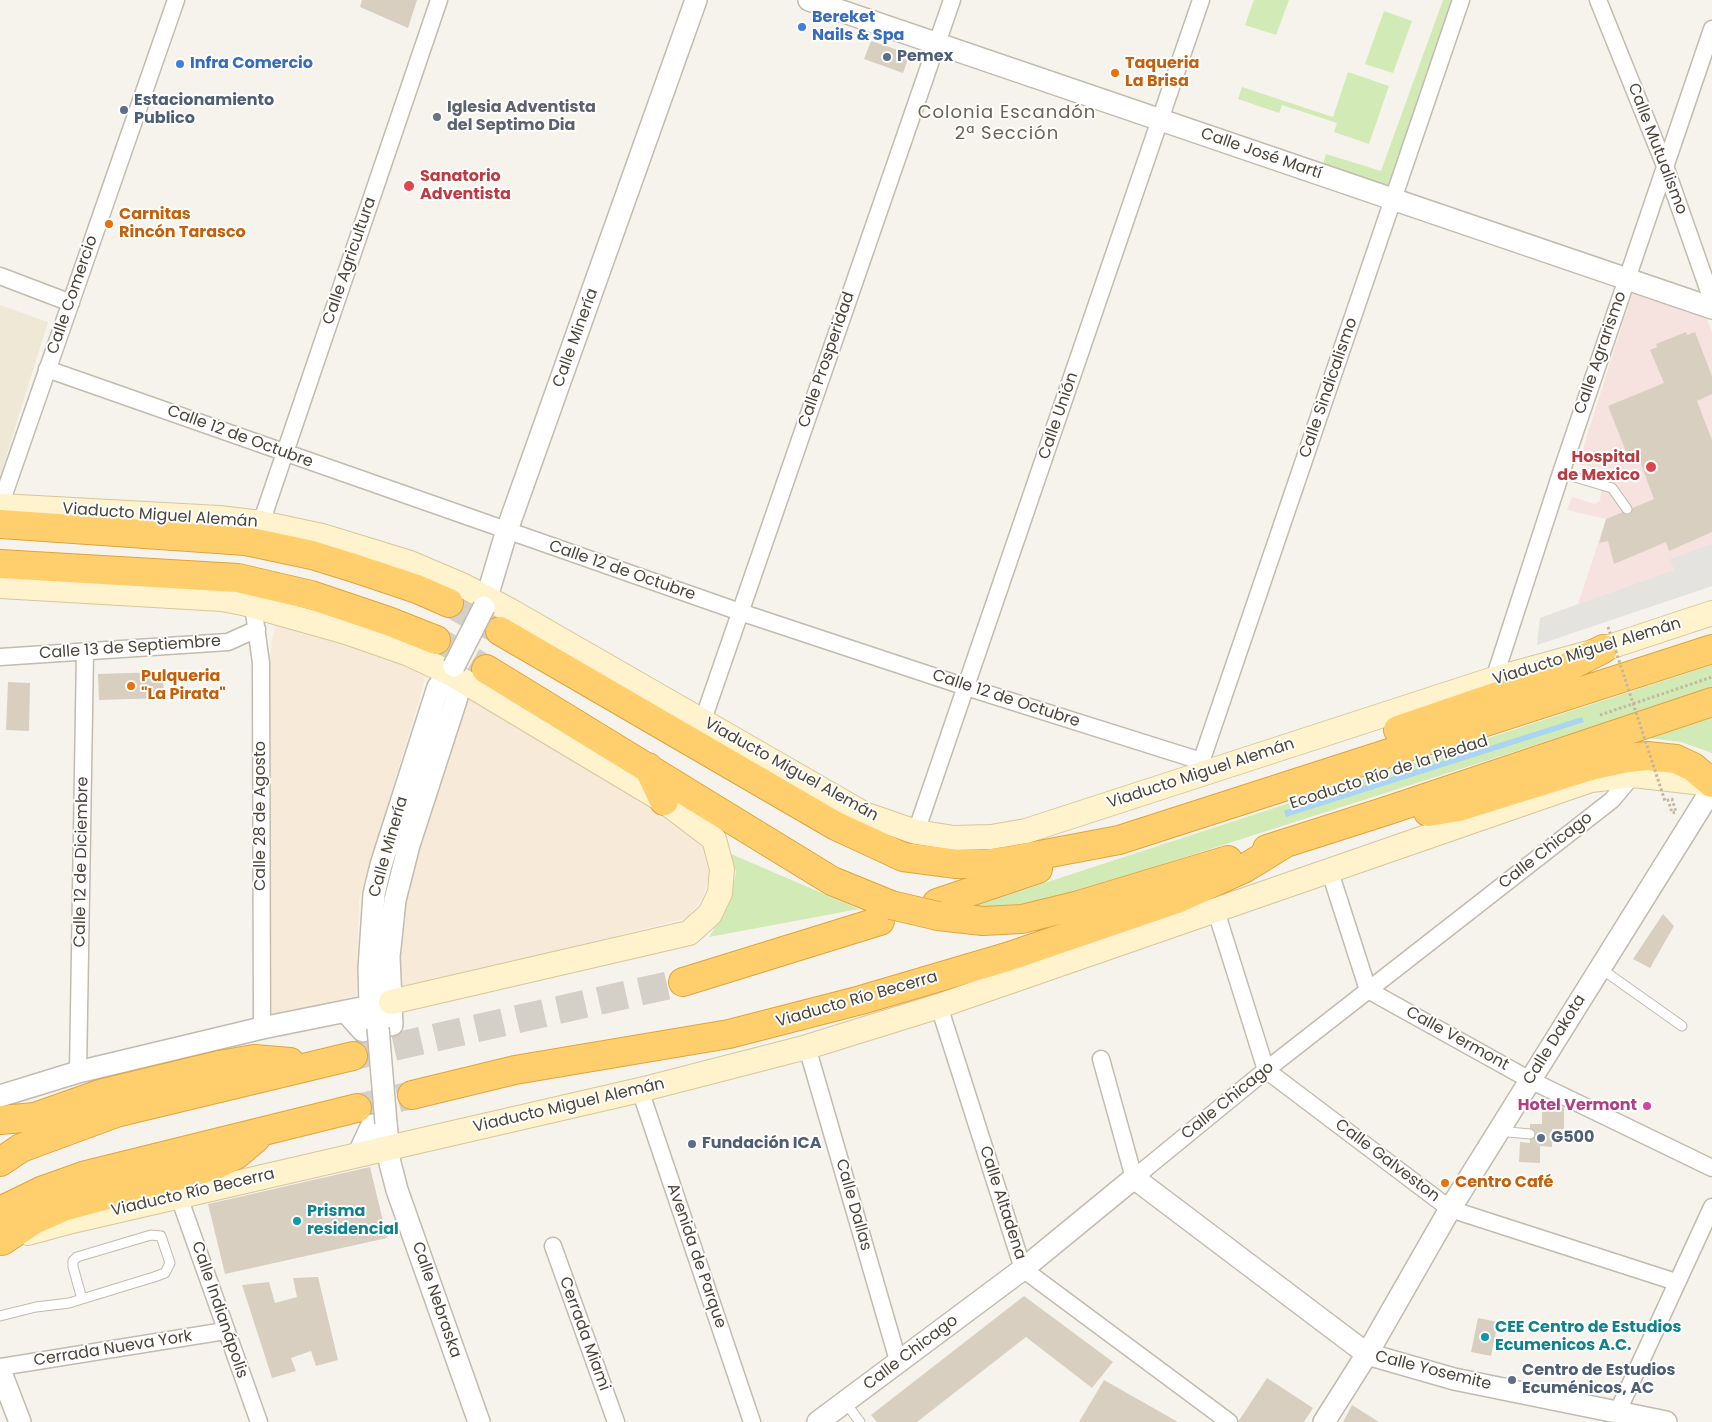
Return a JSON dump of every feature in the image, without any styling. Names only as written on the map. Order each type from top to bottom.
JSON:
[{"type":"highway","name":"Viaducto Miguel Alemán","points":[[0,524],[246,541],[312,555],[354,568],[449,604]]},
{"type":"highway","points":[[0,564],[238,578],[311,596],[388,621],[436,640]]},
{"type":"highway","name":"Viaducto Miguel Alemán","points":[[500,631],[870,844],[903,857],[929,862],[984,864],[1119,840],[1213,808],[1712,649]]},
{"type":"highway","points":[[1213,808],[1256,781],[1286,766],[1539,682],[1605,638]]},
{"type":"highway","points":[[486,669],[885,913]]},
{"type":"highway","points":[[683,982],[885,913],[937,910],[983,921],[1022,919],[1045,914],[1284,844],[1712,702]]},
{"type":"highway","points":[[1386,811],[1424,812],[1459,807],[1594,765],[1633,757],[1676,759],[1693,767],[1712,784]]},
{"type":"highway","points":[[648,767],[670,805],[714,807]]},
{"type":"highway","points":[[937,910],[1119,840]]},
{"type":"highway","name":"Viaducto Río Becerra","points":[[412,1095],[515,1070],[729,1034],[880,994],[1007,957],[1177,899],[1245,868],[1284,844]]},
{"type":"highway","points":[[0,1162],[21,1148],[116,1113],[353,1056]]},
{"type":"highway","points":[[0,1120],[35,1117],[103,1093],[219,1065],[254,1060],[319,1064]]},
{"type":"highway","points":[[0,1211],[41,1191],[86,1175],[262,1131],[379,1119]]},
{"type":"highway","points":[[1,1242],[34,1220],[63,1206],[214,1166],[236,1155],[262,1131]]},
{"type":"main road","name":"Viaducto Miguel Alemán","points":[[0,506],[218,518],[262,523],[322,536],[410,563],[486,602],[703,720],[864,814],[916,832],[954,838],[1010,835],[1199,768],[1494,679],[1605,638],[1712,614]]},
{"type":"main road","points":[[0,586],[212,599],[253,605],[346,632],[452,669],[670,805],[714,840],[721,858],[720,893],[710,914],[697,928],[680,936],[380,1004]]},
{"type":"main road","name":"Viaducto Miguel Alemán","points":[[395,1146],[640,1090],[807,1047],[939,1006],[1591,780],[1633,775],[1712,784]]},
{"type":"main road","points":[[0,1135],[35,1117]]},
{"type":"main road","name":"Viaducto Río Becerra","points":[[1,1242],[72,1221],[395,1146]]},
{"type":"street","name":"Calle Comercio","points":[[0,506],[176,0]]},
{"type":"street","name":"Calle Agricultura","points":[[262,523],[439,0]]},
{"type":"street","name":"Calle Minería","points":[[395,1146],[379,1119],[378,1028],[380,1004],[389,957],[395,900],[409,845],[457,698],[452,669],[486,602],[507,530],[696,0]]},
{"type":"street","name":"Calle José Martí","points":[[809,0],[1712,308]]},
{"type":"street","name":"Calle Prosperidad","points":[[703,720],[952,0]]},
{"type":"street","name":"Calle Unión","points":[[916,832],[1201,0]]},
{"type":"street","name":"Calle Sindicalismo","points":[[1199,768],[1461,0]]},
{"type":"street","name":"Calle Mutualismo","points":[[1598,0],[1665,166],[1712,300]]},
{"type":"street","name":"Calle Agrarismo","points":[[1494,679],[1561,473],[1712,29]]},
{"type":"street","points":[[0,276],[71,303]]},
{"type":"street","name":"Calle 12 de Octubre","points":[[47,369],[740,612],[966,687],[1199,768]]},
{"type":"street","name":"Calle 28 de Agosto","points":[[253,605],[261,663],[262,1028]]},
{"type":"street","name":"Calle 13 de Septiembre","points":[[0,657],[228,642],[257,629]]},
{"type":"street","name":"Calle 12 de Diciembre","points":[[78,1072],[85,652]]},
{"type":"street","name":"Calle Chicago","points":[[818,1422],[899,1364],[1023,1269],[1266,1070],[1612,800],[1633,775]]},
{"type":"street","name":"Calle Dakota","points":[[1324,1422],[1367,1354],[1450,1209],[1712,789]]},
{"type":"street","points":[[1330,872],[1368,990]]},
{"type":"street","points":[[1216,911],[1266,1070]]},
{"type":"street","name":"Calle Vermont","points":[[1368,990],[1530,1080],[1568,1105],[1712,1168]]},
{"type":"street","points":[[0,1096],[78,1072],[262,1028],[380,1004]]},
{"type":"street","name":"Calle Altadena","points":[[939,1006],[1023,1269],[1229,1422]]},
{"type":"street","points":[[345,1011],[378,1028]]},
{"type":"street","name":"Calle Dallas","points":[[807,1047],[899,1364]]},
{"type":"street","points":[[1101,1059],[1134,1178]]},
{"type":"street","name":"Calle Galveston","points":[[1266,1070],[1450,1209],[1676,1282]]},
{"type":"street","name":"Avenida de Parque","points":[[640,1090],[752,1422]]},
{"type":"street","points":[[358,1155],[379,1119]]},
{"type":"street","name":"Calle Nebraska","points":[[395,1146],[398,1190],[479,1422]]},
{"type":"street","name":"Calle Yosemite","points":[[1134,1178],[1367,1354],[1454,1379],[1618,1410],[1666,1422]]},
{"type":"street","name":"Calle Indianápolis","points":[[179,1197],[225,1331],[259,1422]]},
{"type":"street","points":[[1618,1410],[1712,1207]]},
{"type":"street","name":"Cerrada Miami","points":[[553,1246],[616,1422]]},
{"type":"street","name":"Cerrada Nueva York","points":[[0,1368],[225,1331]]},
{"type":"street","points":[[0,1368],[20,1422]]},
{"type":"lane","points":[[1561,473],[1612,488],[1627,509]]},
{"type":"lane","points":[[1600,968],[1682,1026]]},
{"type":"lane","points":[[1498,1131],[1530,1134]]},
{"type":"lane","points":[[0,1316],[82,1299],[165,1273],[170,1263],[161,1236],[151,1235],[77,1257],[73,1261],[73,1267],[82,1299]]},
{"type":"lane","points":[[845,1402],[860,1422]]},
{"type":"path","points":[[1605,638],[1664,801],[1672,799],[1676,812],[1672,813],[1669,803]]},
{"type":"path","points":[[1600,714],[1712,677]]},
{"type":"path","points":[[1598,710],[1601,719]]},
{"type":"shaded area","name":"Hospital de Mexico","points":[[1634,288],[1705,315],[1712,332],[1712,586],[1537,645],[1540,618],[1578,604],[1606,519],[1567,510],[1572,497],[1595,504],[1600,501],[1603,469],[1578,464]]},
{"type":"shaded area","points":[[0,305],[48,322],[0,476]]},
{"type":"shaded area","points":[[1712,544],[1712,586],[1537,645],[1540,618],[1674,570],[1670,559]]},
{"type":"shaded area","points":[[278,616],[428,670],[359,900],[356,996],[272,1016],[270,659],[272,639]]},
{"type":"shaded area","points":[[464,691],[697,834],[713,863],[703,898],[687,918],[396,992],[401,914],[429,804]]},
{"type":"green space","points":[[1254,0],[1289,0],[1276,35],[1245,25]]},
{"type":"green space","points":[[1443,0],[1458,0],[1391,195],[1321,171],[1326,154],[1381,171]]},
{"type":"green space","points":[[1384,11],[1412,21],[1393,73],[1365,64]]},
{"type":"green space","points":[[1348,72],[1389,86],[1369,144],[1334,132],[1337,123],[1282,105],[1279,113],[1238,99],[1242,87],[1333,117]]},
{"type":"green space","points":[[1712,665],[1712,688],[1676,700],[1076,892],[1015,906],[968,908]]},
{"type":"green space","points":[[1712,717],[1712,753],[1681,742],[1647,738]]},
{"type":"green space","points":[[731,854],[859,909],[709,937],[728,907],[736,872]]},
{"type":"water","points":[[1582,717],[1584,722],[1286,817],[1284,811]]},
{"type":"building","points":[[362,0],[417,0],[408,28],[360,7]]},
{"type":"building","name":"Pemex","points":[[871,41],[910,54],[903,73],[864,59]]},
{"type":"building","points":[[1686,332],[1687,335],[1695,332],[1712,376],[1712,394],[1697,401],[1712,440],[1712,532],[1669,551],[1666,542],[1614,564],[1608,541],[1599,543],[1606,519],[1654,499],[1638,456],[1629,459],[1608,406],[1664,383],[1650,350],[1657,347],[1656,344]]},
{"type":"building","name":"Pulqueria \"La Pirata\"","points":[[163,672],[164,698],[99,700],[98,674]]},
{"type":"building","points":[[8,682],[30,683],[29,731],[6,730]]},
{"type":"building","points":[[1663,914],[1674,926],[1650,968],[1633,959]]},
{"type":"building","name":"G500","points":[[1542,1107],[1564,1107],[1564,1129],[1552,1129],[1552,1147],[1540,1146],[1540,1163],[1519,1162],[1520,1142],[1530,1143],[1530,1124],[1542,1124]]},
{"type":"building","name":"Prisma residencial","points":[[370,1167],[387,1238],[225,1274],[208,1204]]},
{"type":"building","points":[[318,1277],[338,1360],[316,1366],[311,1351],[291,1358],[296,1371],[272,1378],[242,1285],[269,1282],[275,1303],[297,1297],[293,1278]]},
{"type":"building","points":[[1024,1296],[1113,1362],[1092,1388],[1026,1337],[917,1422],[877,1422],[871,1415]]},
{"type":"building","name":"CEE Centro de Estudios Ecumenicos A.C.","points":[[1478,1318],[1498,1322],[1491,1356],[1471,1352]]},
{"type":"building","points":[[1267,1378],[1313,1408],[1304,1422],[1238,1422]]},
{"type":"building","points":[[1104,1380],[1178,1422],[1079,1422]]},
{"type":"building","points":[[1352,1405],[1379,1422],[1343,1422]]},
{"type":"tunnel","points":[[449,603],[500,631]]},
{"type":"tunnel","points":[[436,640],[486,669]]},
{"type":"tunnel","points":[[353,1056],[683,982]]},
{"type":"tunnel","points":[[357,1108],[412,1095]]},
{"type":"place","name":"Bereket Nails & Spa","points":[[802,27]]},
{"type":"place","name":"Pemex","points":[[887,57]]},
{"type":"place","name":"Infra Comercio","points":[[180,64]]},
{"type":"place","name":"Taqueria La Brisa","points":[[1115,73]]},
{"type":"place","name":"Estacionamiento Publico","points":[[124,110]]},
{"type":"place","name":"Iglesia Adventista del Septimo Dia","points":[[437,117]]},
{"type":"place","name":"Sanatorio Adventista","points":[[409,186]]},
{"type":"place","name":"Carnitas Rincón Tarasco","points":[[109,224]]},
{"type":"place","name":"Hospital de Mexico","points":[[1651,467]]},
{"type":"place","name":"Pulqueria \"La Pirata\"","points":[[131,686]]},
{"type":"place","name":"Hotel Vermont","points":[[1647,1106]]},
{"type":"place","name":"G500","points":[[1541,1138]]},
{"type":"place","name":"Fundación ICA","points":[[692,1144]]},
{"type":"place","name":"Centro Café","points":[[1445,1183]]},
{"type":"place","name":"Prisma residencial","points":[[297,1221]]},
{"type":"place","name":"CEE Centro de Estudios Ecumenicos A.C.","points":[[1485,1337]]},
{"type":"place","name":"Centro de Estudios Ecuménicos, AC","points":[[1512,1380]]},
{"type":"district","name":"Colonia Escandón 2ª Sección","points":[[1007,123]]}]
